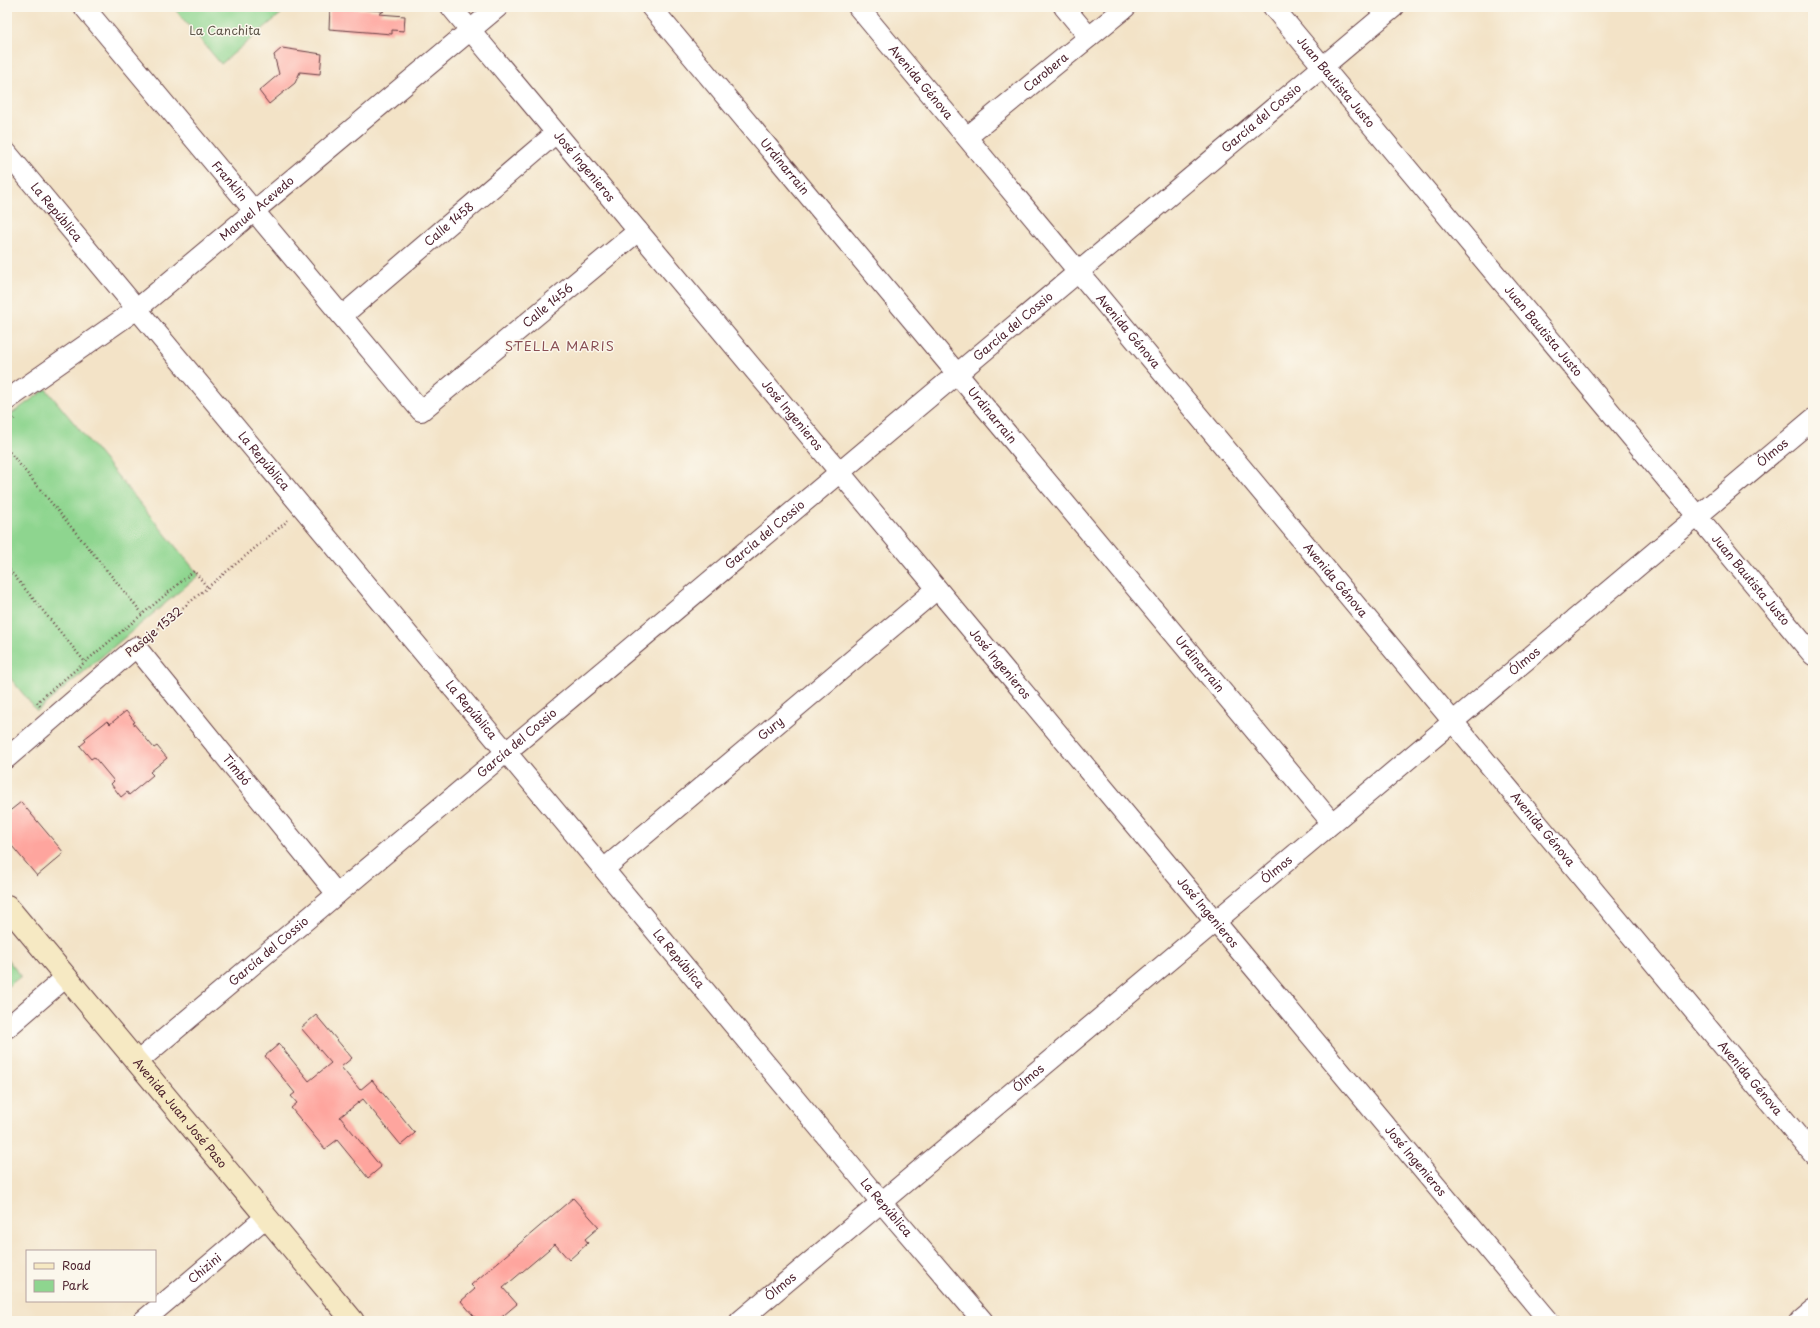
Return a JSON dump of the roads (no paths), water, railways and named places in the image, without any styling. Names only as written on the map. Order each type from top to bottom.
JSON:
[{"type":"main road","name":"Avenida Juan José Paso","points":[[7,906],[353,1321]]},
{"type":"street","name":"Franklin","points":[[84,7],[421,411]]},
{"type":"street","name":"José Ingenieros","points":[[451,7],[1549,1321]]},
{"type":"street","name":"Manuel Acevedo","points":[[7,400],[137,309],[498,7]]},
{"type":"street","name":"Urdinarrain","points":[[651,7],[1332,823]]},
{"type":"street","name":"Avenida Génova","points":[[858,7],[1813,1154]]},
{"type":"street","points":[[1064,7],[1089,37]]},
{"type":"street","name":"Carobera","points":[[967,137],[1126,7]]},
{"type":"street","name":"Juan Bautista Justo","points":[[1273,7],[1813,655]]},
{"type":"street","name":"García del Cossio","points":[[137,1062],[1394,7]]},
{"type":"street","name":"Calle 1458","points":[[342,316],[556,133]]},
{"type":"street","name":"La República","points":[[7,153],[881,1202],[983,1321]]},
{"type":"street","name":"Calle 1456","points":[[421,411],[638,231]]},
{"type":"street","name":"Ólmos","points":[[740,1321],[1813,419]]},
{"type":"street","name":"Gury","points":[[604,869],[937,589]]},
{"type":"street","name":"Pasaje 1532","points":[[7,758],[136,647]]},
{"type":"street","name":"Timbó","points":[[136,647],[336,894]]},
{"type":"street","points":[[7,1028],[66,977]]},
{"type":"street","name":"Chizini","points":[[143,1321],[266,1217]]},
{"type":"street","points":[[1800,1321],[1813,1310]]},
{"type":"district","name":"STELLA MARIS","points":[[560,346]]},
{"type":"park label","name":"La Canchita","points":[[225,31]]}]
